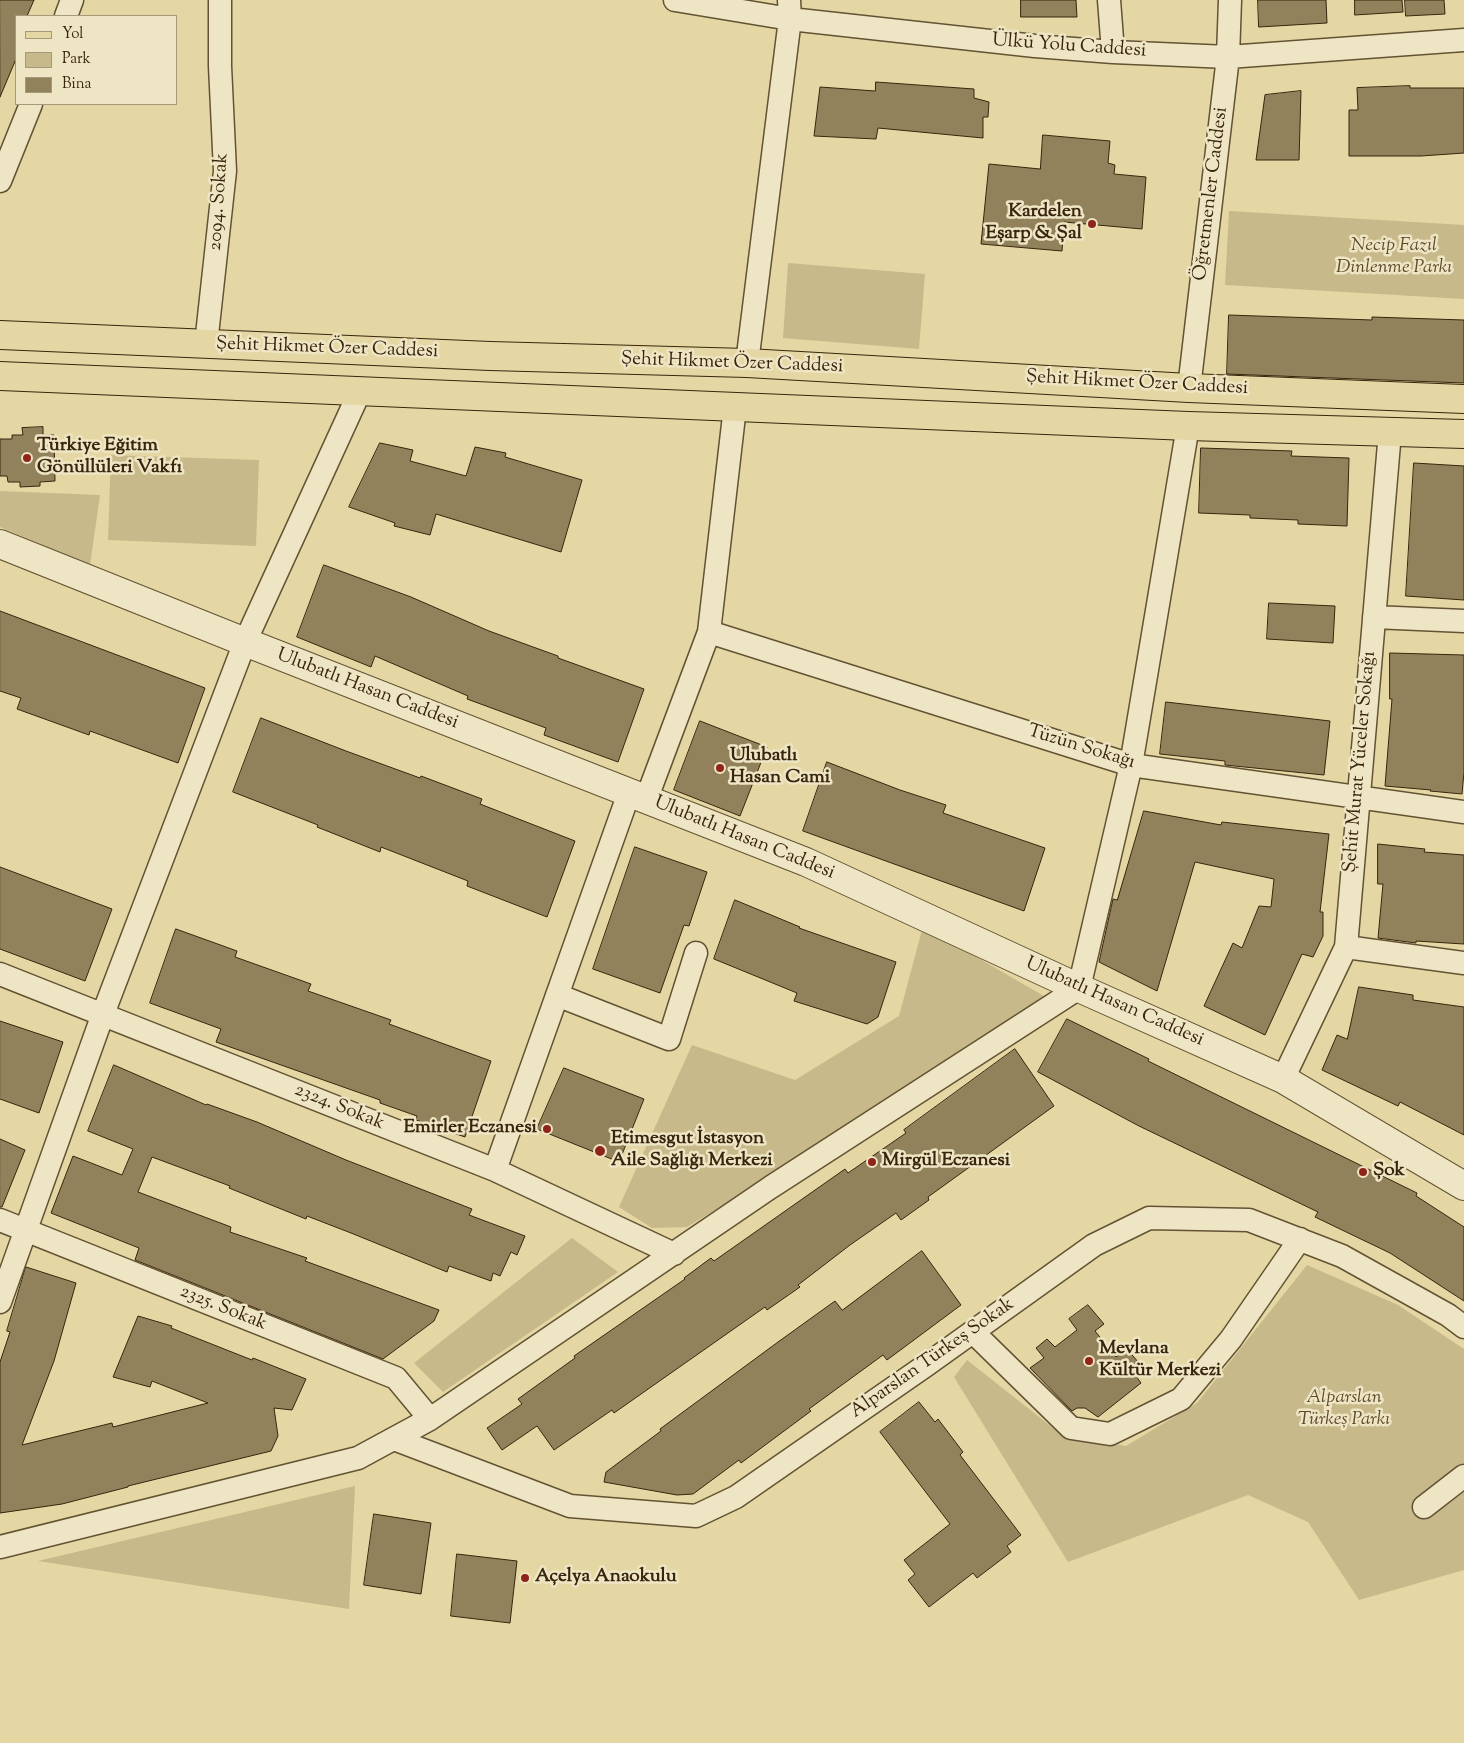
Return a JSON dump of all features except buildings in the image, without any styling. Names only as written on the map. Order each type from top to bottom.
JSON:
[{"type":"main road","name":"Şehit Hikmet Özer Caddesi","points":[[0,335],[490,356],[747,363],[1189,388],[1464,399]]},
{"type":"main road","name":"Şehit Hikmet Özer Caddesi","points":[[0,376],[1188,426],[1464,434]]},
{"type":"main road","points":[[1188,426],[1189,388]]},
{"type":"street","points":[[66,15],[72,0]]},
{"type":"street","name":"2094. Sokak","points":[[206,344],[226,171],[220,66],[220,0]]},
{"type":"street","name":"Ülkü Yolu Caddesi","points":[[675,0],[790,10],[1035,46],[1113,52],[1228,57],[1464,40]]},
{"type":"street","points":[[1109,0],[1113,52]]},
{"type":"street","name":"Öğretmenler Caddesi","points":[[1189,388],[1228,57],[1230,0]]},
{"type":"street","points":[[747,363],[790,10]]},
{"type":"street","points":[[0,181],[31,105]]},
{"type":"street","points":[[0,1302],[103,1014],[245,642],[360,391]]},
{"type":"street","points":[[495,1170],[557,995],[637,796],[709,632],[735,407]]},
{"type":"street","points":[[0,1547],[358,1458],[430,1419],[779,1182],[1079,988],[1131,765],[1188,426]]},
{"type":"street","name":"Şehit Murat Yüceler Sokağı","points":[[1283,1079],[1346,947],[1390,432]]},
{"type":"street","name":"Ulubatlı Hasan Caddesi","points":[[0,544],[806,862],[1079,988],[1283,1079],[1464,1186]]},
{"type":"street","points":[[1374,617],[1464,620]]},
{"type":"street","name":"Tüzün Sokağı","points":[[709,632],[1131,765],[1464,812]]},
{"type":"street","points":[[1346,947],[1464,963]]},
{"type":"street","points":[[557,995],[669,1039],[696,953]]},
{"type":"street","name":"2324. Sokak","points":[[0,974],[495,1170],[674,1254]]},
{"type":"street","name":"Alparslan Türkeş Sokak","points":[[394,1438],[570,1506],[696,1516],[736,1497],[1094,1246],[1149,1218],[1249,1220],[1342,1256],[1448,1315],[1464,1327]]},
{"type":"street","name":"2325. Sokak","points":[[0,1220],[396,1378],[430,1419]]},
{"type":"street","points":[[973,1332],[1072,1428],[1110,1434],[1180,1399],[1231,1338],[1300,1240]]},
{"type":"street","points":[[1424,1507],[1464,1476]]},
{"type":"green space","name":"Necip Fazıl Dinlenme Parkı","points":[[1229,211],[1464,225],[1464,299],[1225,285]]},
{"type":"green space","points":[[788,263],[925,274],[919,349],[783,338]]},
{"type":"green space","points":[[111,455],[259,460],[256,546],[108,540]]},
{"type":"green space","points":[[0,491],[100,495],[90,565],[0,527]]},
{"type":"green space","points":[[923,926],[1056,1003],[687,1227],[652,1228],[619,1207],[692,1045],[795,1080],[899,1016]]},
{"type":"green space","points":[[572,1238],[618,1272],[443,1392],[414,1363]]},
{"type":"green space","name":"Alparslan Türkeş Parkı","points":[[1307,1265],[1398,1305],[1464,1349],[1464,1570],[1359,1600],[1308,1522],[1248,1495],[1068,1562],[954,1377],[967,1360],[1062,1435],[1126,1446],[1197,1403]]},
{"type":"green space","points":[[355,1486],[349,1609],[38,1561]]},
{"type":"place","name":"Kardelen Eşarp & Şal","points":[[1092,224]]},
{"type":"place","name":"Türkiye Eğitim Gönüllüleri Vakfı","points":[[27,458]]},
{"type":"place","name":"Ulubatlı Hasan Cami","points":[[720,768]]},
{"type":"place","name":"Emirler Eczanesi","points":[[547,1129]]},
{"type":"place","name":"Etimesgut İstasyon Aile Sağlığı Merkezi","points":[[600,1151]]},
{"type":"place","name":"Mirgül Eczanesi","points":[[872,1162]]},
{"type":"place","name":"Şok","points":[[1363,1172]]},
{"type":"place","name":"Mevlana Kültür Merkezi","points":[[1089,1361]]},
{"type":"place","name":"Açelya Anaokulu","points":[[525,1578]]}]
